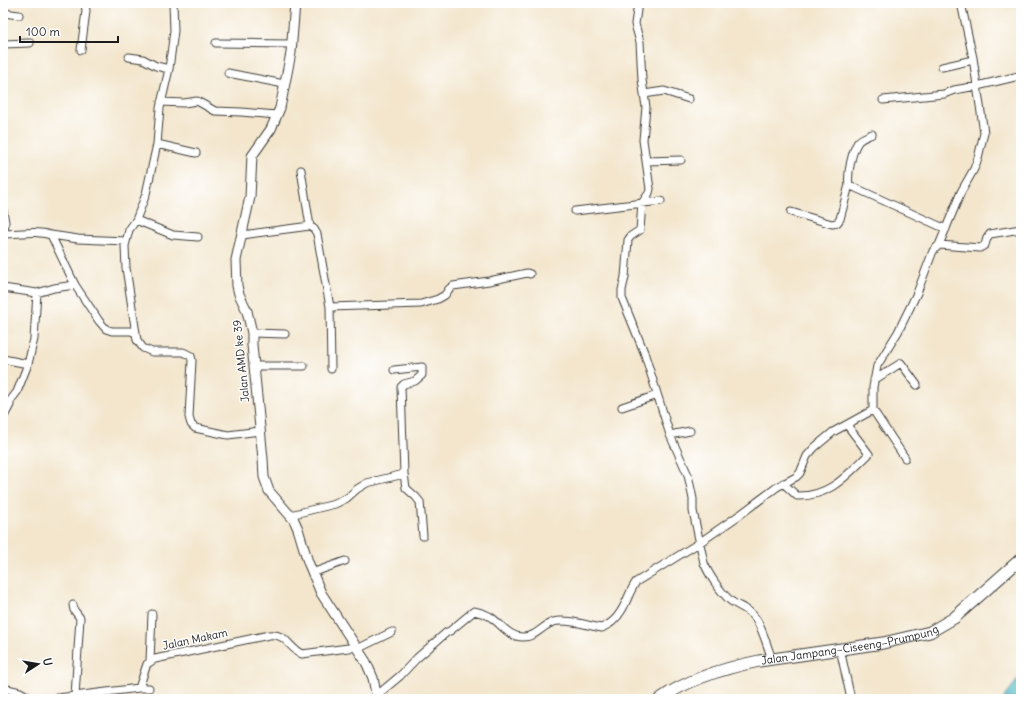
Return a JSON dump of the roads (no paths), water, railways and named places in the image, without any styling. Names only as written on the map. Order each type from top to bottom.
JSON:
[{"type":"main road","name":"Jalan Jampang–Ciseeng–Prumpung","points":[[660,699],[671,692],[699,679],[740,666],[772,659],[883,644],[924,634],[939,628],[954,618],[1021,559]]},
{"type":"street","points":[[81,50],[86,3]]},
{"type":"street","points":[[174,3],[174,31],[169,69],[161,102],[157,144],[146,194],[136,220],[129,230],[126,240],[126,268],[136,333],[140,345],[147,350],[152,352],[183,352],[191,356],[189,417],[191,424],[195,428],[228,435],[260,431]]},
{"type":"street","name":"Jalan AMD ke 39","points":[[295,3],[292,44],[278,115],[252,156],[251,193],[236,260],[237,286],[239,294],[247,310],[252,333],[260,431],[264,459],[263,471],[266,483],[269,491],[294,520],[298,528],[312,573],[326,602],[341,622],[369,668],[376,697]]},
{"type":"street","points":[[905,458],[873,410],[874,380],[877,366],[898,332],[917,293],[933,251],[938,245],[961,192],[974,169],[983,139],[983,126],[973,60],[961,3]]},
{"type":"street","points":[[636,4],[635,24],[640,42],[642,80],[646,113],[643,136],[650,189],[642,203],[640,230],[628,240],[622,294],[623,302],[644,352],[670,435],[690,480],[693,511],[699,543],[707,571],[731,601],[750,612],[756,618],[772,659]]},
{"type":"street","points":[[3,13],[19,15]]},
{"type":"street","points":[[3,44],[30,42]]},
{"type":"street","points":[[216,43],[292,44]]},
{"type":"street","points":[[129,57],[143,59],[156,66],[169,69]]},
{"type":"street","points":[[942,67],[973,60]]},
{"type":"street","points":[[228,73],[284,84]]},
{"type":"street","points":[[883,100],[940,95],[1019,76]]},
{"type":"street","points":[[644,94],[664,91],[689,99]]},
{"type":"street","points":[[161,102],[184,103],[197,101],[215,112],[241,112],[278,115]]},
{"type":"street","points":[[791,212],[832,224],[837,222],[840,219],[849,185],[848,177],[850,164],[858,142],[872,134]]},
{"type":"street","points":[[157,144],[196,153]]},
{"type":"street","points":[[646,161],[681,160]]},
{"type":"street","points":[[301,170],[310,226],[317,234],[330,307],[331,369]]},
{"type":"street","points":[[849,185],[946,228]]},
{"type":"street","points":[[575,211],[662,201]]},
{"type":"street","points":[[3,211],[5,222],[4,234],[20,234],[33,231],[78,239],[126,240]]},
{"type":"street","points":[[136,220],[173,234],[198,237]]},
{"type":"street","points":[[242,235],[310,226]]},
{"type":"street","points":[[938,245],[978,248],[985,245],[990,234],[1021,229]]},
{"type":"street","points":[[51,235],[76,286],[99,321],[106,328],[117,331],[132,331],[136,333]]},
{"type":"street","points":[[330,307],[421,304],[445,296],[449,289],[453,286],[496,280],[527,273],[530,274]]},
{"type":"street","points":[[3,288],[37,293],[54,288],[76,286]]},
{"type":"street","points":[[3,418],[28,364],[34,333],[37,293]]},
{"type":"street","points":[[252,333],[285,334]]},
{"type":"street","points":[[3,359],[28,364]]},
{"type":"street","points":[[874,380],[901,364],[917,385]]},
{"type":"street","points":[[254,366],[304,366]]},
{"type":"street","points":[[394,370],[422,368],[422,375],[417,380],[404,384],[401,387],[404,474],[406,488],[420,502],[423,536]]},
{"type":"street","points":[[622,407],[656,394]]},
{"type":"street","points":[[3,398],[10,401]]},
{"type":"street","points":[[376,697],[400,676],[417,658],[474,611],[489,616],[511,633],[523,637],[534,635],[547,625],[560,621],[602,628],[613,621],[624,608],[630,591],[636,582],[699,543],[783,483],[799,475],[807,456],[814,447],[833,432],[873,410]]},
{"type":"street","points":[[783,483],[797,496],[805,496],[821,493],[834,486],[849,473],[869,454],[847,425]]},
{"type":"street","points":[[670,435],[690,431]]},
{"type":"street","points":[[290,515],[335,504],[347,498],[367,483],[404,474]]},
{"type":"street","points":[[312,573],[345,561]]},
{"type":"street","points":[[73,605],[74,610],[80,618],[75,696]]},
{"type":"street","points":[[139,688],[147,664],[150,662],[152,614]]},
{"type":"street","name":"Jalan Makam","points":[[150,662],[170,655],[274,635],[282,637],[302,654],[357,648],[392,632]]},
{"type":"street","points":[[840,650],[851,699]]},
{"type":"street","points":[[3,688],[20,692],[32,699]]},
{"type":"street","points":[[50,699],[75,696],[91,697],[139,688],[149,688]]},
{"type":"water","points":[[1021,675],[1021,699],[1003,699]]}]
